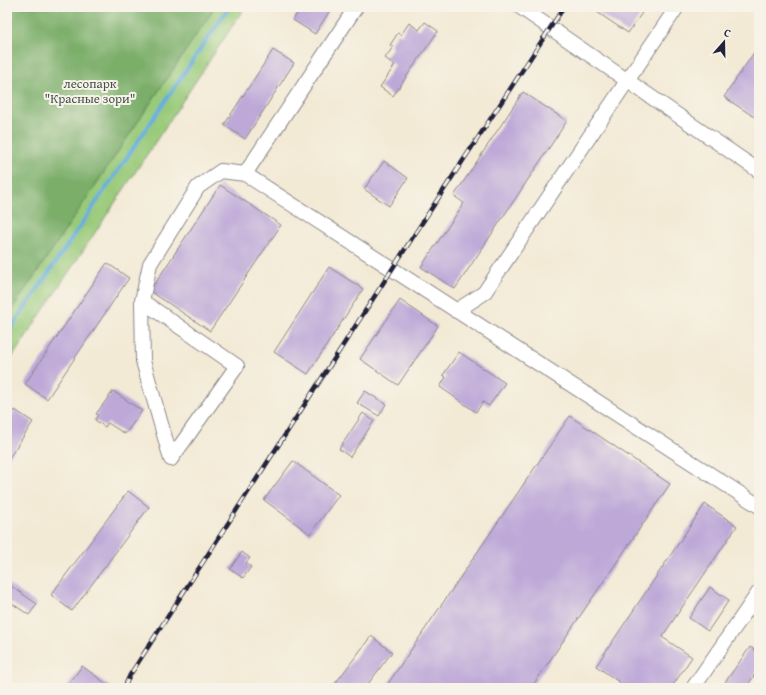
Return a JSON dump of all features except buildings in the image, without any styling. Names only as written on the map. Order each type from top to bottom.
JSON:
[{"type":"lane","points":[[245,174],[356,7]]},
{"type":"lane","points":[[520,7],[759,171]]},
{"type":"lane","points":[[456,311],[484,293],[677,7]]},
{"type":"lane","points":[[142,301],[237,366],[170,459],[143,361],[142,301],[150,264],[198,187],[220,171],[245,174],[759,506]]},
{"type":"lane","points":[[693,688],[759,592]]},
{"type":"green space","name":"лесопарк \"Красные зори\"","points":[[7,7],[245,7],[7,365]]},
{"type":"green space","name":"лесопарк \"Красные зори\"","points":[[7,7],[215,7],[7,317]]},
{"type":"waterway","points":[[7,334],[229,7]]},
{"type":"railway","points":[[124,688],[130,675],[420,226],[564,7]]}]
